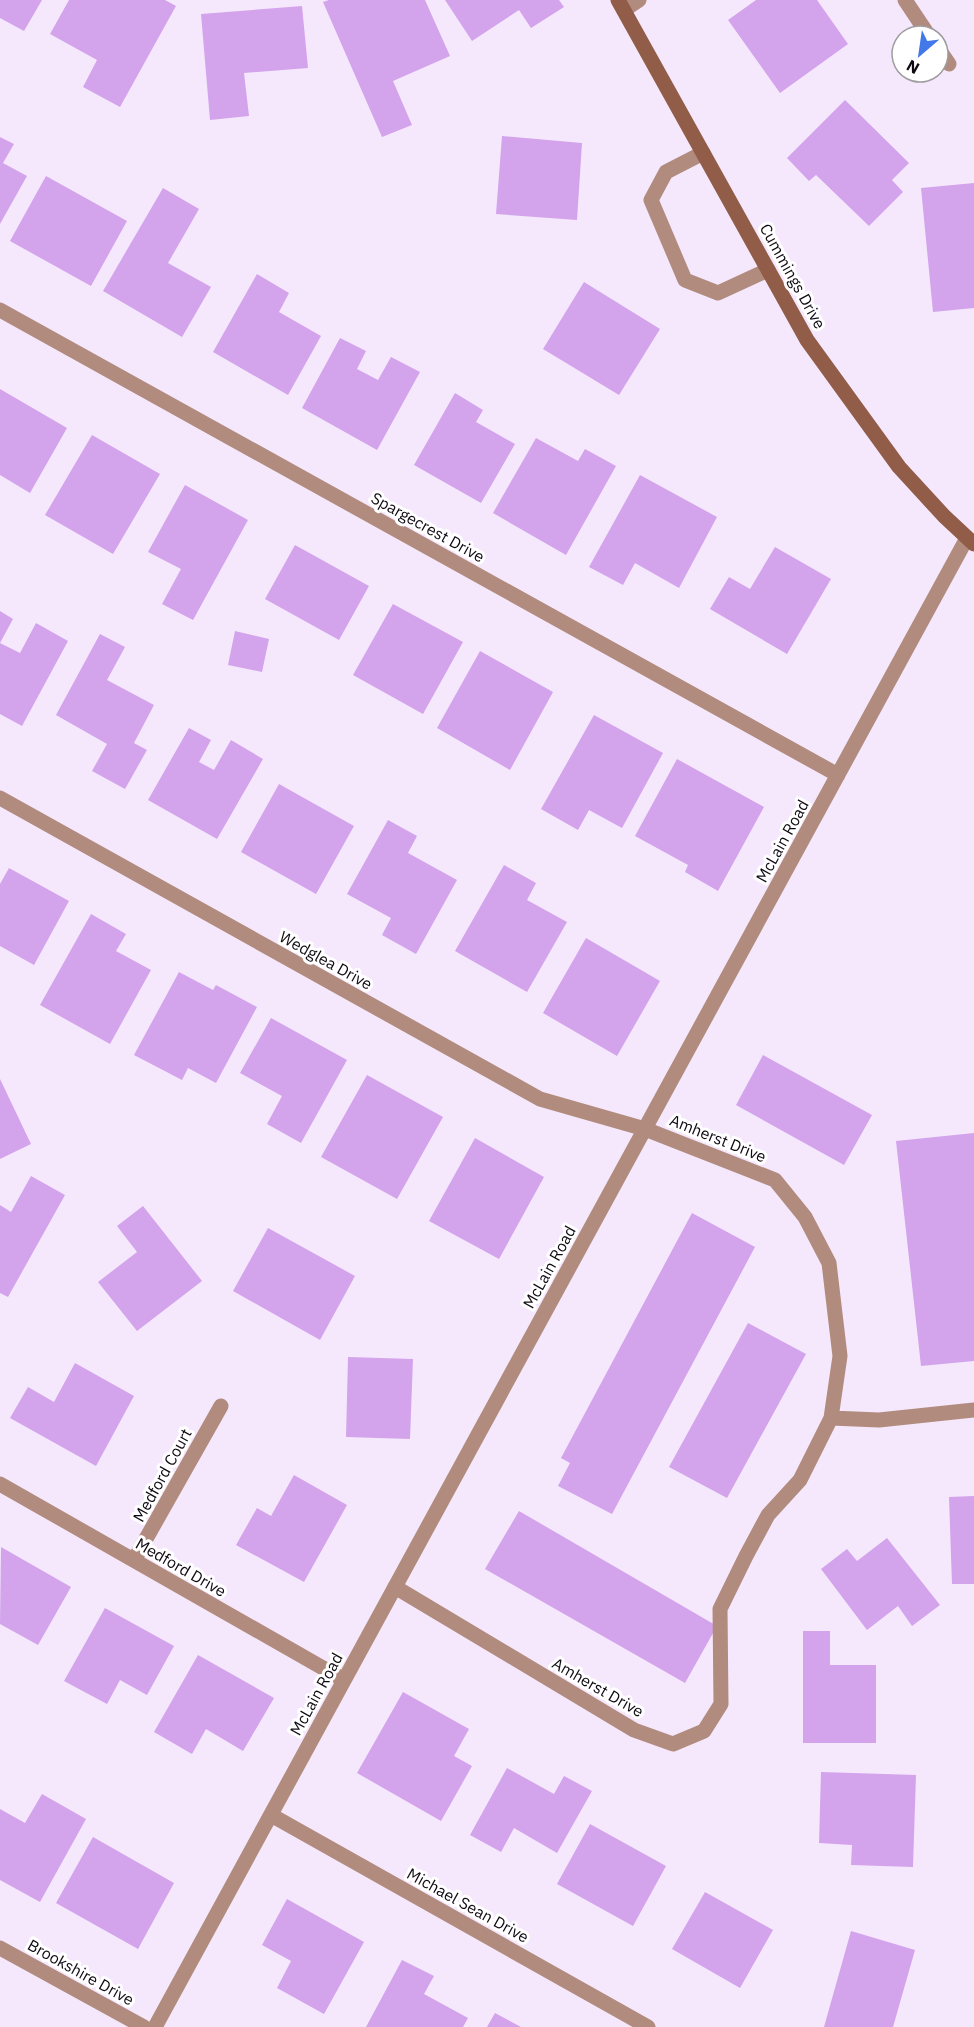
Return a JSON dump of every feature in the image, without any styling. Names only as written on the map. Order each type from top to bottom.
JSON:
[{"type":"street","points":[[621,5],[639,0]]},
{"type":"street","points":[[905,0],[921,24]]},
{"type":"street","name":"Cummings Drive","points":[[621,5],[807,340],[899,467],[972,536]]},
{"type":"street","points":[[703,153],[666,172],[651,200],[685,280],[718,293],[768,270]]},
{"type":"street","name":"Spargecrest Drive","points":[[0,310],[838,775]]},
{"type":"street","name":"McLain Road","points":[[155,2027],[838,775],[972,536]]},
{"type":"street","name":"Wedglea Drive","points":[[0,798],[540,1099],[645,1129]]},
{"type":"street","name":"Amherst Drive","points":[[395,1587],[634,1730],[673,1744],[704,1731],[721,1704],[720,1609],[768,1515],[800,1480],[831,1418],[840,1356],[829,1263],[805,1217],[775,1180],[645,1129]]},
{"type":"street","name":"Medford Court","points":[[134,1560],[221,1406]]},
{"type":"street","points":[[831,1418],[879,1420],[974,1410]]},
{"type":"street","name":"Medford Drive","points":[[0,1484],[344,1680]]},
{"type":"street","name":"Michael Sean Drive","points":[[271,1815],[648,2027]]},
{"type":"street","name":"Brookshire Drive","points":[[0,1948],[144,2027]]},
{"type":"building","points":[[0,0],[42,0],[24,31],[0,18]]},
{"type":"building","points":[[69,0],[165,0],[176,6],[120,107],[83,87],[97,60],[50,34]]},
{"type":"building","points":[[329,0],[425,0],[450,56],[393,81],[412,125],[382,137],[323,2]]},
{"type":"building","points":[[445,0],[559,0],[564,7],[531,28],[519,10],[472,41]]},
{"type":"building","points":[[756,0],[817,0],[848,44],[780,93],[728,20]]},
{"type":"building","points":[[302,6],[308,68],[244,73],[249,116],[210,120],[201,14]]},
{"type":"building","points":[[845,100],[909,163],[892,180],[903,192],[869,226],[816,175],[809,181],[787,158]]},
{"type":"building","points":[[502,136],[582,143],[577,220],[496,214]]},
{"type":"building","points":[[0,137],[14,144],[3,163],[27,176],[0,224]]},
{"type":"building","points":[[46,176],[127,221],[91,286],[10,241]]},
{"type":"building","points":[[974,183],[974,308],[933,312],[921,188]]},
{"type":"building","points":[[163,188],[199,209],[168,263],[211,287],[182,337],[103,291]]},
{"type":"building","points":[[257,274],[289,293],[279,312],[321,336],[288,395],[213,352]]},
{"type":"building","points":[[584,282],[660,329],[619,395],[543,349]]},
{"type":"building","points":[[340,338],[366,351],[357,369],[378,380],[391,357],[420,372],[377,450],[302,408]]},
{"type":"building","points":[[0,389],[67,428],[30,493],[0,475]]},
{"type":"building","points":[[455,393],[483,410],[476,422],[515,444],[481,503],[414,465]]},
{"type":"building","points":[[92,435],[160,474],[113,554],[45,515]]},
{"type":"building","points":[[536,438],[578,461],[585,449],[616,466],[566,555],[493,513]]},
{"type":"building","points":[[640,475],[717,517],[679,588],[635,563],[623,585],[589,567]]},
{"type":"building","points":[[185,485],[248,520],[193,620],[162,604],[181,569],[148,552]]},
{"type":"building","points":[[295,545],[369,586],[339,640],[265,599]]},
{"type":"building","points":[[775,547],[831,579],[787,654],[710,609],[729,577],[750,589]]},
{"type":"building","points":[[393,604],[463,642],[423,714],[353,675]]},
{"type":"building","points":[[0,611],[13,619],[0,643]]},
{"type":"building","points":[[36,623],[68,641],[22,726],[0,714],[0,643],[20,653]]},
{"type":"building","points":[[235,631],[269,639],[262,672],[228,665]]},
{"type":"building","points":[[100,634],[125,647],[107,680],[154,705],[134,743],[147,750],[125,789],[92,771],[107,744],[56,715]]},
{"type":"building","points":[[480,651],[553,692],[510,770],[437,728]]},
{"type":"building","points":[[594,715],[663,753],[622,828],[589,810],[578,830],[541,809]]},
{"type":"building","points":[[189,728],[211,740],[199,762],[214,770],[231,740],[263,759],[217,839],[148,800]]},
{"type":"building","points":[[677,759],[764,807],[718,891],[685,872],[688,865],[635,836]]},
{"type":"building","points":[[279,784],[354,826],[316,894],[241,852]]},
{"type":"building","points":[[388,820],[417,836],[408,853],[457,880],[416,954],[382,935],[391,918],[347,894]]},
{"type":"building","points":[[504,865],[536,883],[527,900],[567,922],[527,992],[455,951]]},
{"type":"building","points":[[9,868],[69,901],[34,965],[0,946],[0,884]]},
{"type":"building","points":[[91,914],[126,934],[116,951],[151,970],[110,1044],[40,1005]]},
{"type":"building","points":[[586,938],[660,981],[617,1056],[543,1013]]},
{"type":"building","points":[[179,972],[213,990],[216,985],[257,1007],[216,1083],[188,1068],[182,1080],[134,1055]]},
{"type":"building","points":[[271,1018],[347,1060],[301,1143],[267,1124],[282,1096],[240,1073]]},
{"type":"building","points":[[763,1055],[872,1115],[844,1165],[736,1105]]},
{"type":"building","points":[[367,1075],[443,1117],[397,1199],[321,1157]]},
{"type":"building","points":[[0,1079],[31,1144],[0,1159]]},
{"type":"building","points":[[974,1133],[974,1361],[921,1366],[896,1141]]},
{"type":"building","points":[[475,1138],[544,1177],[499,1259],[429,1221]]},
{"type":"building","points":[[31,1176],[65,1195],[8,1297],[0,1293],[0,1205],[11,1212]]},
{"type":"building","points":[[143,1206],[202,1281],[137,1331],[98,1282],[137,1252],[117,1226]]},
{"type":"building","points":[[692,1213],[755,1247],[612,1514],[558,1486],[570,1463],[561,1458]]},
{"type":"building","points":[[268,1228],[355,1276],[320,1340],[233,1291]]},
{"type":"building","points":[[748,1323],[806,1354],[727,1498],[669,1467]]},
{"type":"building","points":[[348,1357],[413,1359],[410,1439],[346,1437]]},
{"type":"building","points":[[75,1363],[134,1396],[96,1466],[10,1418],[28,1387],[54,1402]]},
{"type":"building","points":[[294,1475],[347,1505],[304,1582],[236,1545],[257,1508],[271,1516]]},
{"type":"building","points":[[974,1496],[974,1584],[952,1584],[949,1497]]},
{"type":"building","points":[[519,1511],[717,1626],[685,1683],[485,1569]]},
{"type":"building","points":[[887,1538],[940,1605],[912,1626],[898,1606],[867,1630],[821,1569],[847,1549],[857,1561]]},
{"type":"building","points":[[1,1547],[71,1587],[38,1645],[0,1624]]},
{"type":"building","points":[[105,1608],[174,1646],[147,1695],[120,1680],[107,1704],[64,1681]]},
{"type":"building","points":[[803,1631],[830,1631],[830,1665],[876,1665],[876,1743],[803,1743]]},
{"type":"building","points":[[198,1655],[274,1698],[243,1751],[206,1729],[192,1754],[154,1732]]},
{"type":"building","points":[[403,1692],[469,1729],[454,1756],[472,1766],[441,1821],[357,1773]]},
{"type":"building","points":[[507,1768],[554,1794],[564,1776],[592,1791],[557,1853],[514,1828],[501,1852],[470,1835]]},
{"type":"building","points":[[821,1772],[916,1775],[913,1867],[851,1865],[852,1845],[819,1843]]},
{"type":"building","points":[[42,1794],[86,1819],[40,1902],[0,1880],[0,1809],[25,1823]]},
{"type":"building","points":[[590,1824],[666,1866],[633,1926],[557,1884]]},
{"type":"building","points":[[93,1837],[174,1883],[138,1949],[56,1903]]},
{"type":"building","points":[[705,1892],[773,1930],[740,1988],[672,1949]]},
{"type":"building","points":[[287,1899],[364,1942],[324,2014],[277,1988],[291,1961],[262,1945]]},
{"type":"building","points":[[851,1931],[915,1950],[893,2027],[824,2027]]},
{"type":"building","points":[[402,1960],[434,1976],[424,1994],[468,2018],[463,2027],[366,2027]]},
{"type":"building","points":[[495,2013],[521,2027],[487,2027]]}]
